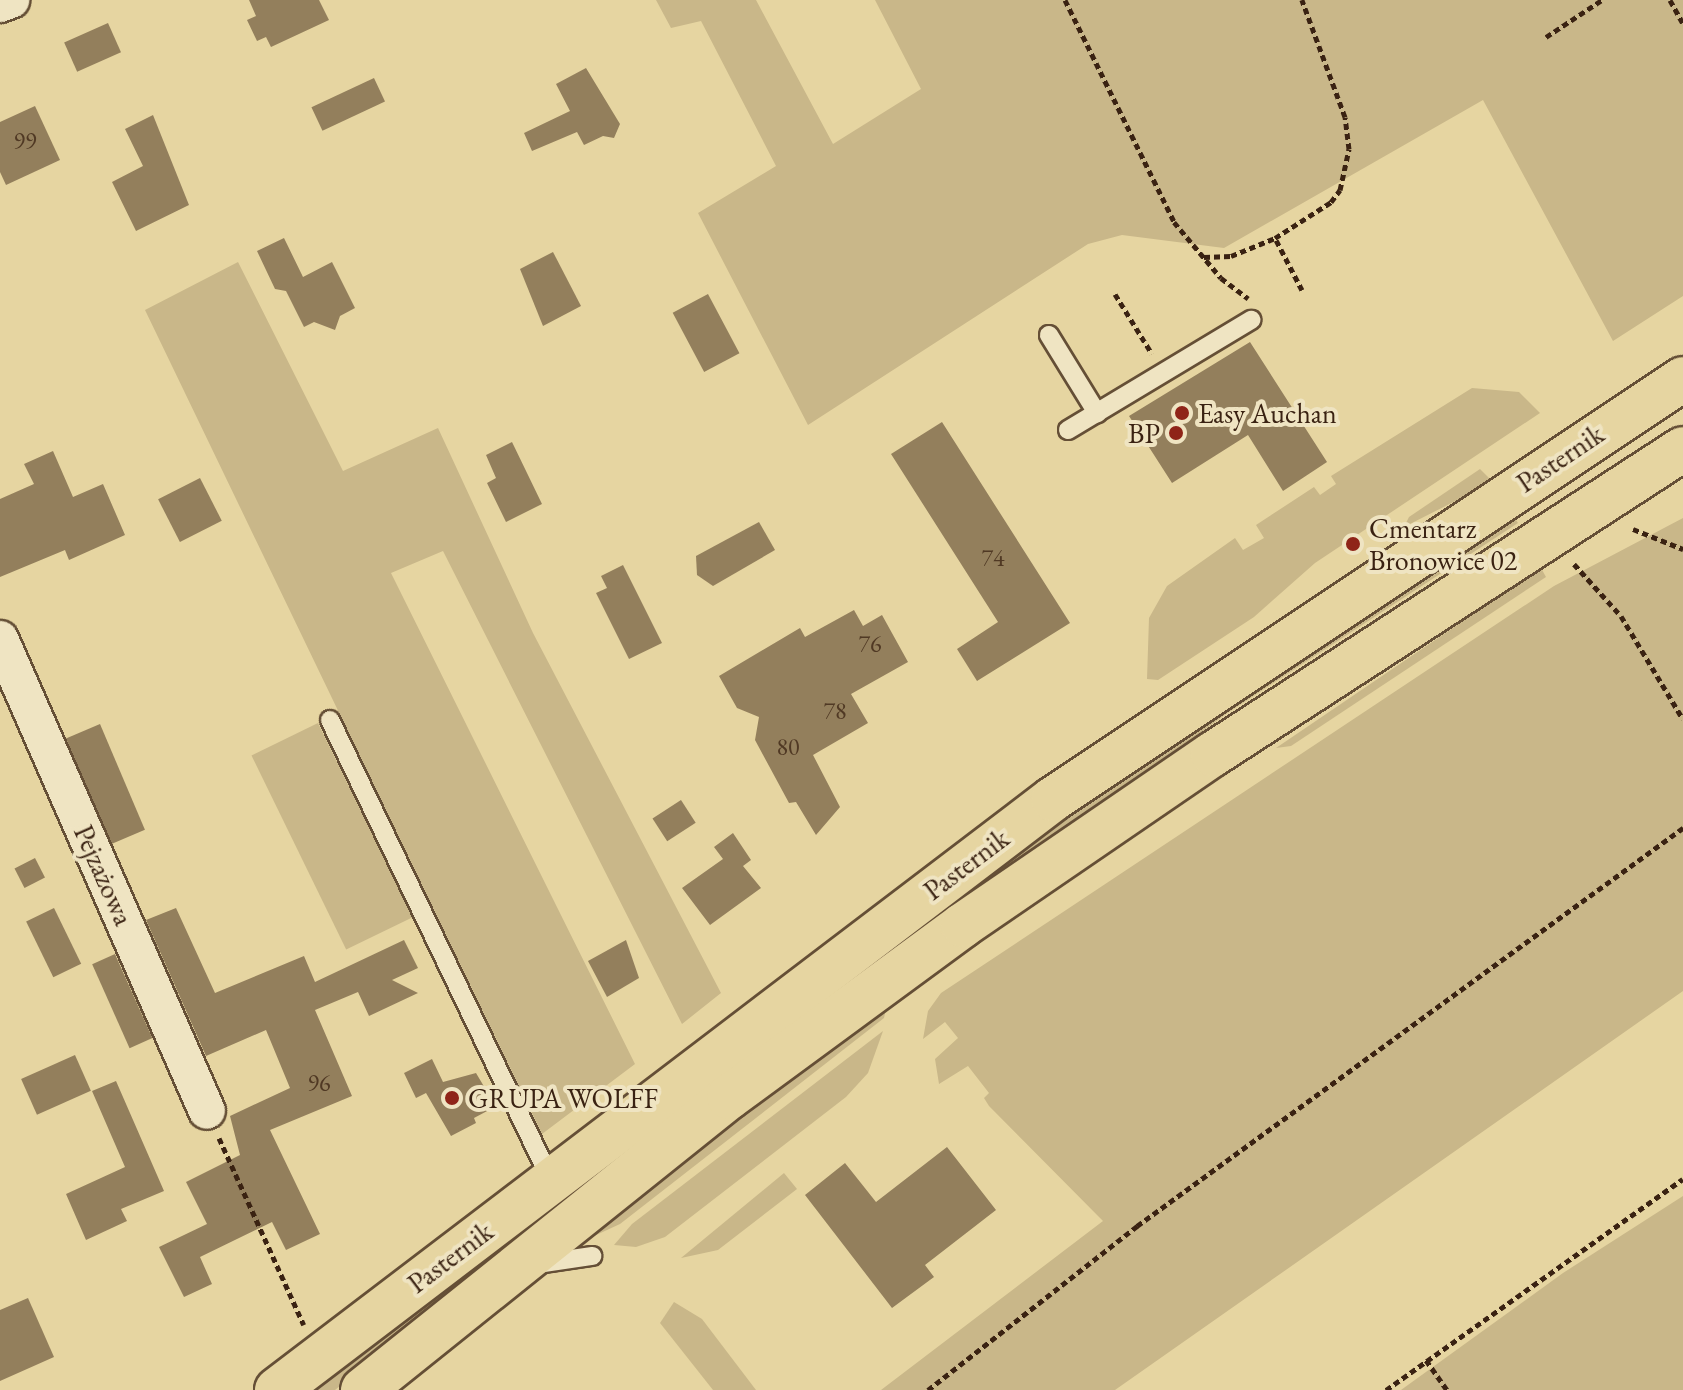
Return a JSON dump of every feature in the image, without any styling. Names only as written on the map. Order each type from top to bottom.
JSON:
[{"type":"main road","name":"Pasternik","points":[[277,1390],[1053,799],[1683,379]]},
{"type":"main road","name":"Pasternik","points":[[363,1390],[729,1097],[963,925],[1226,745],[1683,449]]},
{"type":"street","points":[[0,4],[11,0]]},
{"type":"street","name":"Pejzażowa","points":[[0,639],[207,1111]]},
{"type":"lane","points":[[1068,430],[1254,312]]},
{"type":"lane","points":[[1049,335],[1097,413]]},
{"type":"lane","points":[[330,720],[551,1180]]},
{"type":"lane","points":[[518,1266],[592,1256]]},
{"type":"path","points":[[1065,0],[1142,163],[1174,222],[1201,256],[1254,312]]},
{"type":"path","points":[[1201,256],[1231,256],[1275,238],[1331,202],[1340,190],[1349,149],[1339,95],[1302,0]]},
{"type":"path","points":[[1546,37],[1602,0]]},
{"type":"path","points":[[1670,0],[1683,23]]},
{"type":"path","points":[[1275,238],[1302,290]]},
{"type":"path","points":[[1115,294],[1163,372]]},
{"type":"path","points":[[1633,529],[1683,549]]},
{"type":"path","points":[[1573,563],[1621,616],[1683,719]]},
{"type":"path","points":[[928,1390],[1137,1226],[1683,828]]},
{"type":"path","points":[[207,1111],[305,1327]]},
{"type":"path","points":[[1386,1390],[1683,1179]]},
{"type":"path","points":[[1426,1360],[1447,1390]]},
{"type":"shaded area","points":[[656,0],[756,0],[833,144],[921,89],[875,0],[1683,0],[1683,296],[1613,341],[1483,100],[1224,248],[1122,235],[1088,244],[808,425],[698,213],[776,166],[701,21],[671,28]]},
{"type":"shaded area","points":[[238,262],[343,471],[438,428],[533,633],[721,993],[682,1024],[443,551],[391,573],[635,1064],[542,1134],[145,310]]},
{"type":"shaded area","points":[[1472,388],[1519,392],[1540,413],[1315,563],[1254,617],[1158,680],[1147,679],[1149,618],[1167,586],[1235,538],[1243,550],[1264,538],[1256,525],[1314,487],[1320,495],[1336,484],[1331,476]]},
{"type":"shaded area","points":[[1480,469],[1493,482],[1404,527],[1409,517]]},
{"type":"shaded area","points":[[1512,514],[1518,523],[1226,714],[589,1186],[335,1390],[308,1390],[991,866]]},
{"type":"shaded area","points":[[1683,518],[1683,991],[1115,1390],[881,1390],[1103,1221],[989,1106],[984,1098],[989,1093],[968,1066],[939,1084],[935,1059],[958,1038],[945,1022],[923,1039],[928,1011],[941,993],[1554,586]]},
{"type":"shaded area","points":[[1541,568],[1546,577],[1291,746],[1276,748]]},
{"type":"shaded area","points":[[318,723],[413,917],[346,950],[251,755]]},
{"type":"shaded area","points":[[887,1004],[884,1018],[620,1224],[581,1242]]},
{"type":"shaded area","points":[[883,1031],[868,1073],[846,1097],[665,1237],[636,1247],[614,1245],[632,1224]]},
{"type":"shaded area","points":[[784,1173],[797,1189],[718,1250],[681,1258]]},
{"type":"shaded area","points":[[1683,1196],[1683,1390],[1401,1390],[1563,1273]]},
{"type":"shaded area","points":[[674,1302],[702,1319],[756,1390],[713,1390],[660,1323]]},
{"type":"building","points":[[249,0],[319,0],[329,20],[271,47],[266,37],[257,41],[247,20],[256,16]]},
{"type":"building","points":[[108,23],[121,52],[77,72],[64,43]]},
{"type":"building","points":[[586,68],[620,124],[614,138],[603,136],[584,145],[577,132],[532,151],[524,133],[570,111],[556,84]]},
{"type":"building","points":[[374,78],[385,102],[322,131],[311,107]]},
{"type":"building","points":[[35,106],[60,160],[6,185],[0,172],[0,122]]},
{"type":"building","points":[[153,115],[189,205],[136,231],[112,182],[143,166],[125,129]]},
{"type":"building","points":[[284,238],[303,277],[332,262],[355,308],[340,316],[335,330],[314,322],[304,327],[286,291],[275,289],[257,251]]},
{"type":"building","points":[[553,252],[581,306],[543,326],[520,269]]},
{"type":"building","points":[[708,294],[739,353],[704,372],[673,313]]},
{"type":"building","points":[[1250,342],[1327,462],[1283,491],[1248,435],[1172,483],[1129,416]]},
{"type":"building","points":[[942,422],[1070,623],[977,681],[957,649],[998,622],[891,454]]},
{"type":"building","points":[[512,442],[542,504],[506,522],[487,483],[496,478],[486,455]]},
{"type":"building","points":[[53,451],[73,497],[103,484],[125,535],[69,560],[65,550],[0,577],[0,499],[34,484],[24,464]]},
{"type":"building","points":[[200,478],[222,521],[180,542],[158,499]]},
{"type":"building","points":[[759,522],[775,550],[713,586],[697,575],[696,556]]},
{"type":"building","points":[[623,565],[662,643],[629,659],[596,593],[607,588],[601,576]]},
{"type":"building","points":[[854,610],[863,626],[882,615],[908,662],[851,694],[868,723],[813,755],[840,807],[816,835],[796,802],[789,803],[755,740],[759,717],[737,708],[719,676],[800,628],[805,637]]},
{"type":"building","points":[[100,724],[145,830],[111,844],[66,738]]},
{"type":"building","points":[[681,800],[696,823],[667,841],[652,819]]},
{"type":"building","points":[[733,833],[751,860],[743,866],[761,888],[710,925],[682,888],[723,859],[714,847]]},
{"type":"building","points":[[35,858],[45,878],[24,888],[15,868]]},
{"type":"building","points":[[54,908],[81,964],[53,977],[26,922]]},
{"type":"building","points":[[176,908],[215,993],[304,956],[315,982],[404,940],[418,968],[392,980],[418,993],[369,1016],[358,992],[315,1010],[352,1096],[270,1130],[320,1234],[286,1250],[272,1222],[200,1257],[212,1284],[184,1297],[159,1247],[207,1224],[186,1182],[240,1155],[230,1116],[290,1088],[266,1030],[206,1056],[146,920]]},
{"type":"building","points":[[626,940],[639,978],[607,997],[588,961]]},
{"type":"building","points":[[115,954],[152,1038],[130,1048],[92,964]]},
{"type":"building","points":[[75,1055],[91,1091],[37,1115],[21,1079]]},
{"type":"building","points":[[432,1059],[443,1082],[476,1073],[492,1100],[489,1110],[474,1118],[476,1123],[451,1136],[426,1093],[416,1098],[404,1073]]},
{"type":"building","points":[[116,1081],[164,1191],[121,1209],[127,1221],[86,1240],[66,1194],[125,1167],[92,1091]]},
{"type":"building","points":[[947,1147],[996,1210],[925,1265],[934,1277],[892,1308],[805,1195],[845,1163],[876,1202]]},
{"type":"building","points":[[28,1298],[54,1357],[0,1381],[0,1310]]},
{"type":"place","name":"Easy Auchan","points":[[1182,413]]},
{"type":"place","name":"BP","points":[[1176,433]]},
{"type":"place","name":"Cmentarz Bronowice 02","points":[[1353,544]]},
{"type":"place","name":"GRUPA WOLFF","points":[[452,1098]]}]
